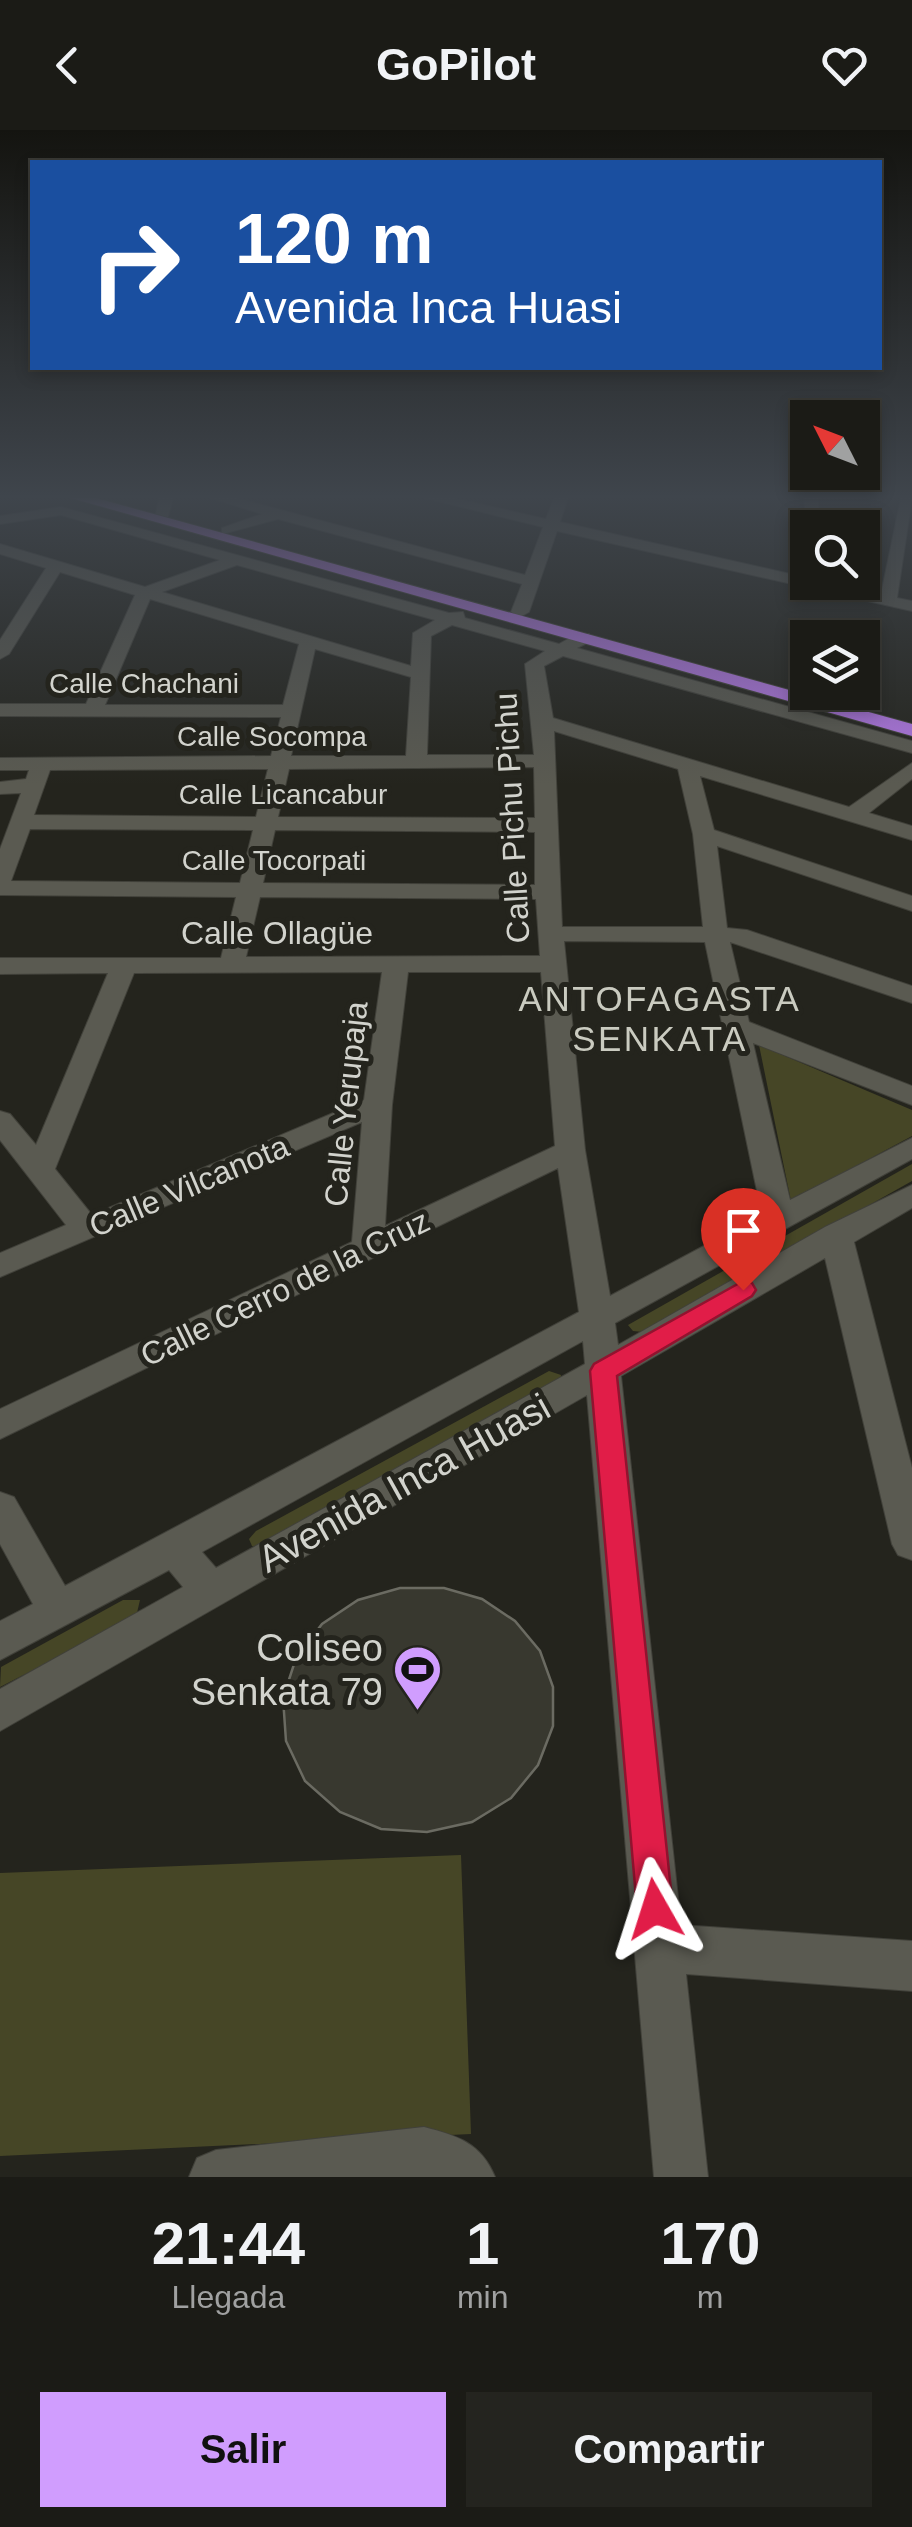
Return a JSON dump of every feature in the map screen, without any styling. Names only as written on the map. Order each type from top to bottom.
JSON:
[{"type":"highway","points":[[421,594],[912,730]]},
{"type":"highway","points":[[452,594],[790,687]]},
{"type":"highway","points":[[875,710],[912,720]]},
{"type":"street","points":[[0,654],[36,594]]},
{"type":"street","points":[[93,710],[144,594]]},
{"type":"street","points":[[146,594],[419,674]]},
{"type":"street","points":[[351,594],[912,746]]},
{"type":"street","points":[[520,612],[527,594]]},
{"type":"street","points":[[888,601],[889,594]]},
{"type":"street","points":[[880,599],[912,606]]},
{"type":"street","points":[[0,608],[26,607]]},
{"type":"street","points":[[416,764],[422,632],[473,608]]},
{"type":"street","name":"Calle Pichu Pichu","points":[[583,638],[534,664],[544,722],[546,892],[570,1150],[598,1322],[681,2177]]},
{"type":"street","points":[[232,965],[267,824],[288,711],[308,642]]},
{"type":"street","name":"Calle Chachani","points":[[0,710],[288,711]]},
{"type":"street","points":[[544,722],[912,833]]},
{"type":"street","name":"Calle Socompa","points":[[0,764],[38,774],[277,762],[545,761]]},
{"type":"street","points":[[687,764],[704,834],[716,935],[778,1223]]},
{"type":"street","points":[[853,815],[912,768]]},
{"type":"street","points":[[0,788],[38,774]]},
{"type":"street","points":[[0,880],[38,774]]},
{"type":"street","name":"Calle Licancabur","points":[[21,822],[544,825]]},
{"type":"street","points":[[704,834],[912,904]]},
{"type":"street","name":"Calle Tocorpati","points":[[0,888],[546,892]]},
{"type":"street","points":[[551,934],[716,935],[754,939],[912,994]]},
{"type":"street","name":"Calle Ollagüe","points":[[0,966],[554,964]]},
{"type":"street","name":"Calle Yerupaja","points":[[368,1249],[378,1105],[396,965]]},
{"type":"street","points":[[42,1168],[124,966]]},
{"type":"street","points":[[739,1028],[912,1096]]},
{"type":"street","name":"Calle Vilcanota","points":[[0,1266],[378,1105]]},
{"type":"street","points":[[0,1120],[88,1230]]},
{"type":"street","name":"Avenida Inca Huasi","points":[[0,1642],[598,1322],[912,1148]]},
{"type":"street","name":"Calle Cerro de la Cruz","points":[[0,1426],[570,1150]]},
{"type":"street","name":"Avenida Inca Huasi","points":[[0,1710],[912,1195]]},
{"type":"street","points":[[836,1235],[907,1499],[912,1544]]},
{"type":"street","points":[[0,1508],[58,1611]]},
{"type":"street","points":[[175,1548],[212,1592]]},
{"type":"street","points":[[659,1948],[912,1966]]},
{"type":"street","points":[[216,2177],[424,2154],[451,2162],[468,2177]]},
{"type":"shaded area","points":[[759,1045],[912,1110],[912,1136],[791,1201]]},
{"type":"shaded area","points":[[912,1164],[912,1181],[643,1332],[633,1331],[628,1325]]},
{"type":"shaded area","points":[[549,1371],[561,1375],[560,1383],[259,1548],[252,1546],[249,1539],[256,1531]]},
{"type":"shaded area","points":[[123,1600],[140,1600],[136,1617],[0,1687],[1,1667]]},
{"type":"shaded area","points":[[461,1855],[471,2134],[0,2156],[0,1873]]},
{"type":"building","name":"Coliseo Senkata 79","points":[[400,1588],[444,1588],[482,1599],[515,1621],[540,1651],[553,1687],[553,1726],[538,1765],[511,1798],[472,1822],[427,1832],[381,1829],[340,1812],[305,1781],[286,1741],[283,1698],[296,1658],[322,1624],[358,1600]]},
{"type":"place","name":"Coliseo Senkata 79","points":[[418,1712]]},
{"type":"district","name":"ANTOFAGASTA SENKATA","points":[[660,1018]]},
{"type":"route","points":[[655,1909],[603,1371],[743,1290]]}]
